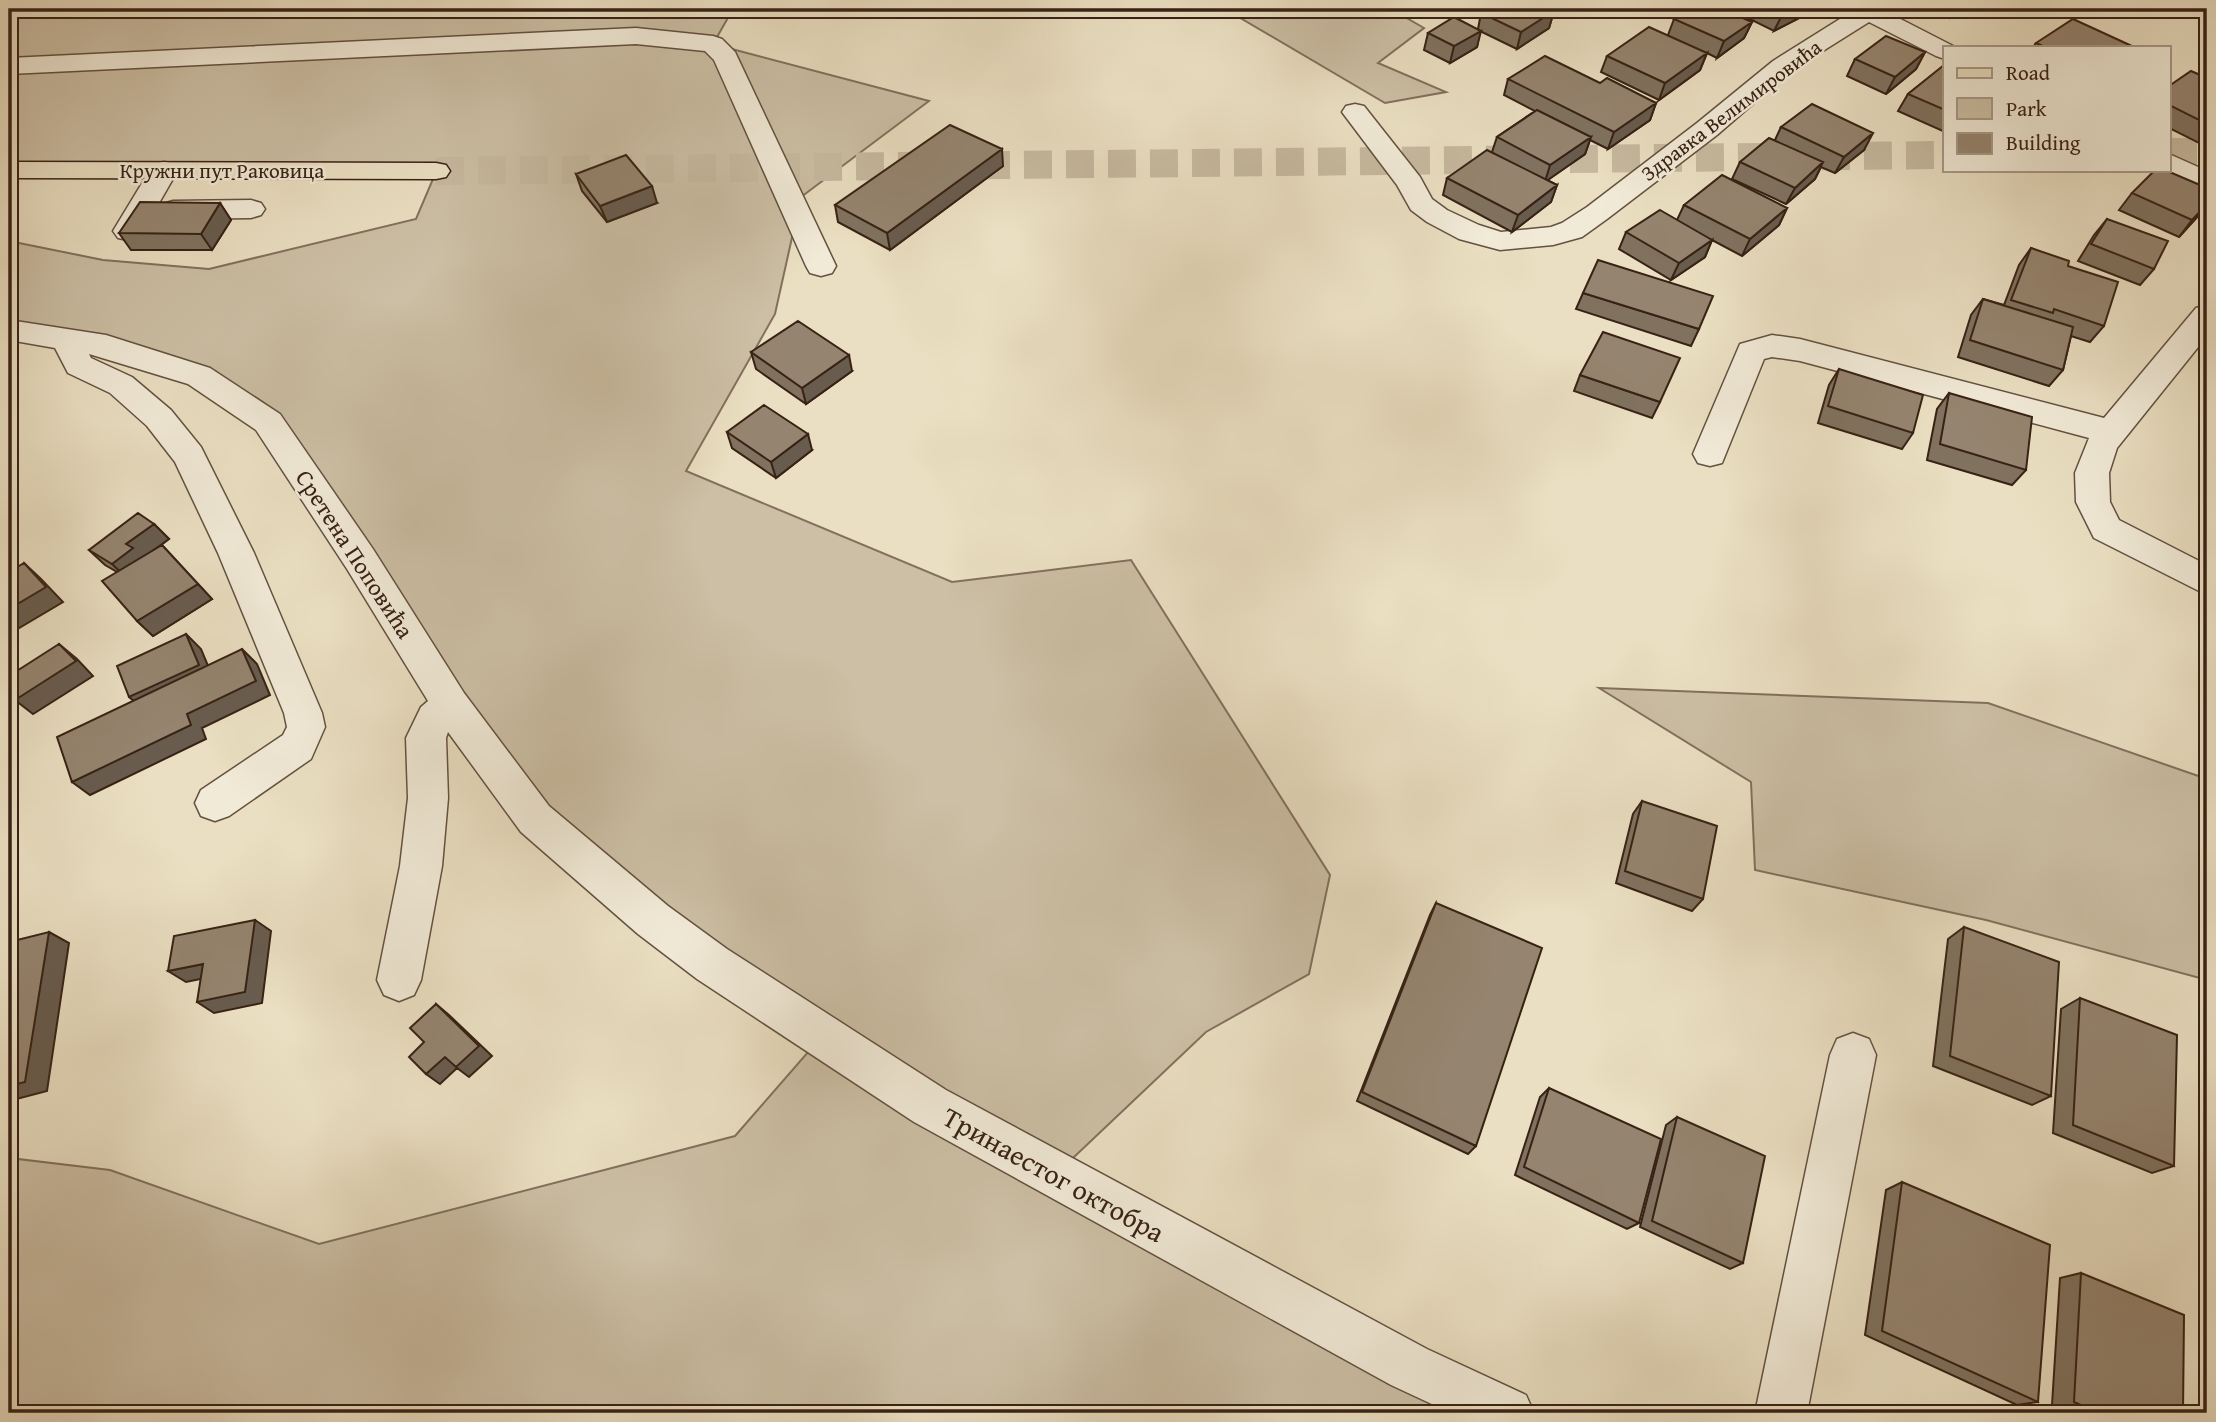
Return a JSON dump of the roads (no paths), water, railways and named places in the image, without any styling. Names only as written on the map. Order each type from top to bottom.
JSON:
[{"type":"main road","name":"Кружни пут Раковица","points":[[9,170],[436,171]]},
{"type":"street","points":[[1865,10],[1943,50]]},
{"type":"street","name":"Здравка Велимировића","points":[[1355,111],[1410,183],[1422,204],[1437,216],[1469,232],[1500,241],[1534,240],[1572,230],[1597,213],[1707,129],[1782,65],[1865,10]]},
{"type":"street","points":[[9,66],[636,36],[713,44],[726,57],[821,266]]},
{"type":"street","points":[[2170,163],[2207,182]]},
{"type":"street","points":[[164,170],[134,221],[251,209]]},
{"type":"street","points":[[2207,315],[2102,444],[2092,473],[2093,502],[2106,529],[2207,581]]},
{"type":"street","name":"Сретена Поповића","points":[[9,330],[106,346],[199,376],[268,422],[360,559],[450,704],[535,819],[624,895]]},
{"type":"street","points":[[67,340],[79,365],[121,384],[159,418],[189,456],[236,553],[303,713],[306,727],[297,747],[215,803]]},
{"type":"street","points":[[1710,454],[1751,352],[1772,346],[1801,350],[2111,432]]},
{"type":"street","points":[[399,981],[421,866],[428,798],[426,738],[435,718],[450,704]]},
{"type":"street","name":"Тринаестог октобра","points":[[624,895],[712,964],[930,1106],[1409,1367],[1508,1413]]},
{"type":"street","points":[[1781,1413],[1853,1055]]},
{"type":"tunnel","points":[[2170,152],[2207,152]]},
{"type":"tunnel","points":[[436,171],[1943,155]]}]
